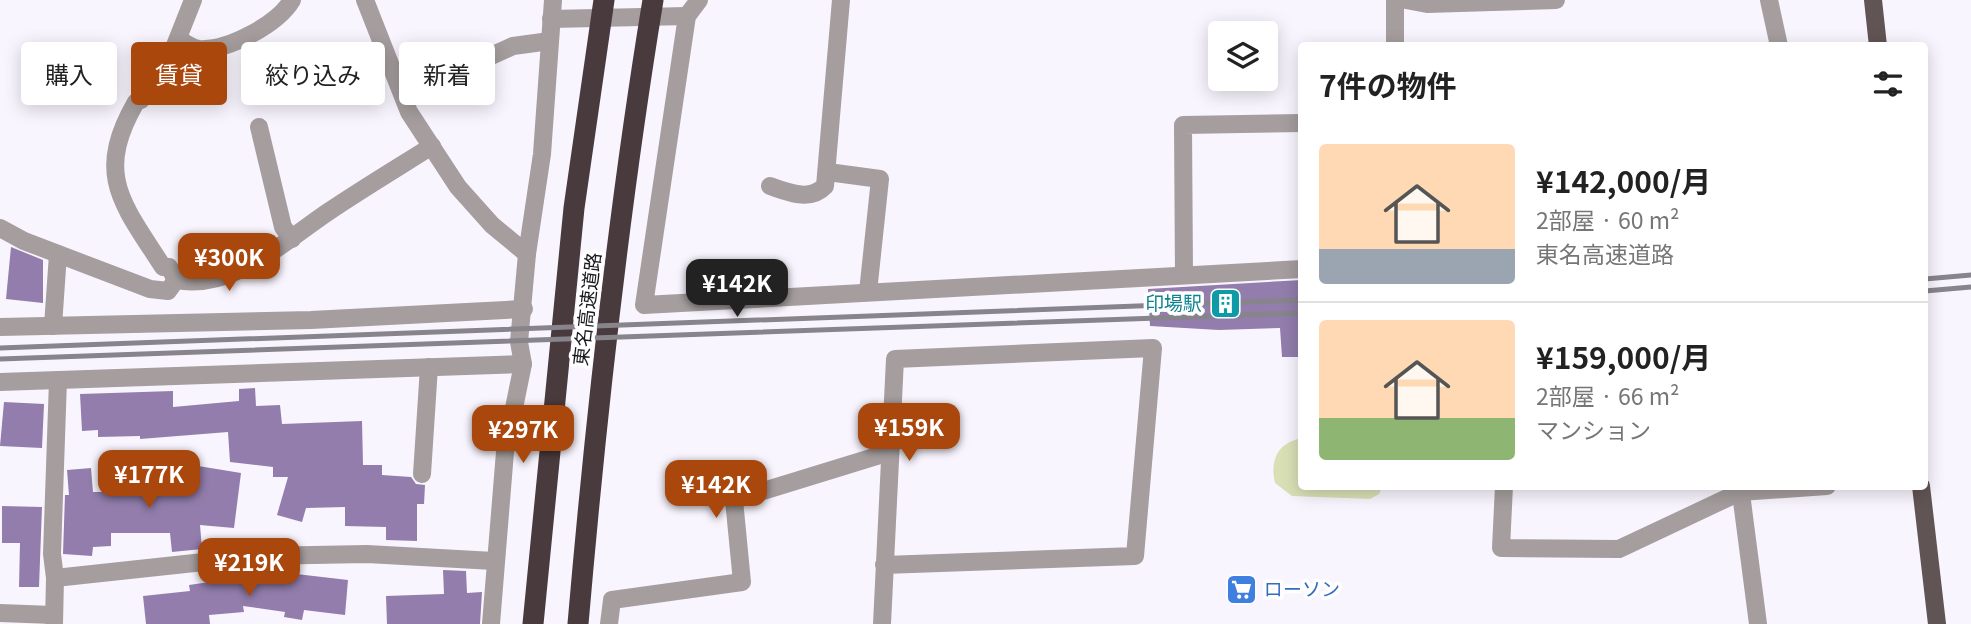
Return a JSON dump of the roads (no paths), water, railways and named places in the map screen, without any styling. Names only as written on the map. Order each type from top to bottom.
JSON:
[{"type":"highway","name":"東名高速道路","points":[[533,624],[574,208],[604,0]]},
{"type":"highway","name":"東名高速道路","points":[[578,624],[593,455],[618,242],[653,0]]},
{"type":"main road","points":[[1873,0],[1878,42]]},
{"type":"main road","points":[[1921,490],[1937,624]]},
{"type":"street","points":[[193,0],[170,58],[122,125],[113,161],[115,180],[135,225],[163,267],[169,267],[176,280],[190,283],[264,258],[327,212],[432,146]]},
{"type":"street","points":[[179,39],[196,49],[220,47],[244,37],[284,14],[292,0]]},
{"type":"street","points":[[365,0],[397,88],[458,187],[492,225],[527,254]]},
{"type":"street","points":[[491,624],[494,561],[505,452],[523,364],[519,342],[527,254],[542,154],[553,0]]},
{"type":"street","points":[[699,0],[687,16],[644,304],[1298,270]]},
{"type":"street","points":[[770,186],[803,195],[819,191],[825,186],[841,0]]},
{"type":"street","points":[[1395,0],[1395,42]]},
{"type":"street","points":[[1406,0],[1427,4],[1556,0]]},
{"type":"street","points":[[1769,0],[1778,42]]},
{"type":"street","points":[[551,19],[687,16]]},
{"type":"street","points":[[495,54],[513,46],[550,41]]},
{"type":"street","points":[[1184,275],[1183,125],[1298,124]]},
{"type":"street","points":[[259,127],[283,228],[292,239]]},
{"type":"street","points":[[828,172],[880,179],[868,292]]},
{"type":"street","points":[[0,228],[58,254],[150,289],[169,291],[176,280]]},
{"type":"street","points":[[53,326],[58,254]]},
{"type":"street","points":[[0,327],[311,320],[524,309]]},
{"type":"street","points":[[883,624],[884,565],[895,359],[1153,348],[1135,556],[884,565]]},
{"type":"street","points":[[0,382],[523,364]]},
{"type":"street","points":[[422,474],[429,367]]},
{"type":"street","points":[[0,613],[53,620],[55,578],[52,554],[58,380]]},
{"type":"street","points":[[610,624],[612,600],[742,582],[734,500],[890,452]]},
{"type":"street","points":[[1504,490],[1500,548],[1619,549],[1738,490]]},
{"type":"street","points":[[1740,490],[1758,624]]},
{"type":"street","points":[[55,578],[259,556],[367,554],[494,561]]},
{"type":"railway","points":[[1928,279],[1971,275]]},
{"type":"railway","points":[[1928,291],[1971,287]]},
{"type":"railway","points":[[0,348],[1298,300]]},
{"type":"railway","points":[[0,359],[1298,313]]},
{"type":"place","name":"印場駅","points":[[1225,303]]},
{"type":"place","name":"ローソン","points":[[1241,589]]}]
